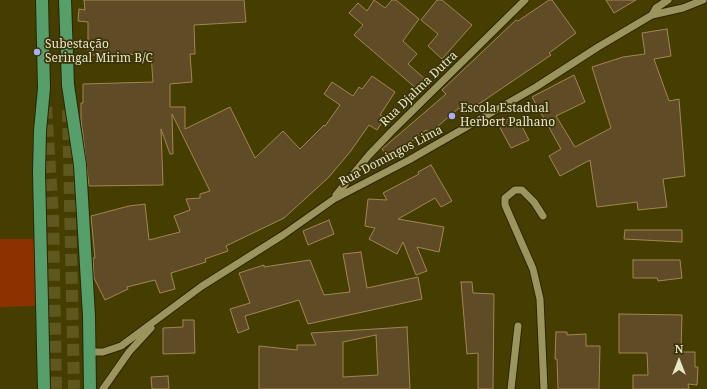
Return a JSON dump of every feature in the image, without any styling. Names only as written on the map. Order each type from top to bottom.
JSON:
[{"type":"main road","points":[[42,0],[44,88],[40,131],[39,174],[44,389]]},
{"type":"main road","points":[[65,0],[68,84],[80,165],[90,352],[90,389]]},
{"type":"street","name":"Rua Djalma Dutra","points":[[334,199],[369,155],[391,132],[525,0]]},
{"type":"street","name":"Rua Domingos Lima","points":[[652,15],[656,8],[668,0]]},
{"type":"street","name":"Rua Domingos Lima","points":[[90,352],[108,351],[121,346],[202,286],[283,235],[334,199],[410,160],[529,91],[598,46],[652,15],[683,8],[703,0]]},
{"type":"street","points":[[543,216],[534,202],[522,190],[515,190],[505,198],[505,206],[533,269],[540,299],[544,389]]},
{"type":"street","name":"Rua Domingos Lima","points":[[103,389],[128,352],[166,312]]},
{"type":"street","points":[[511,389],[518,326]]},
{"type":"shaded area","points":[[0,239],[36,239],[35,306],[0,307]]},
{"type":"building","points":[[84,0],[244,0],[246,22],[194,25],[195,54],[190,54],[192,82],[170,84],[170,107],[185,107],[185,129],[230,107],[255,158],[283,131],[300,149],[324,125],[325,126],[340,105],[324,94],[332,82],[353,96],[359,87],[362,89],[372,76],[395,92],[380,115],[385,118],[377,130],[369,125],[350,152],[328,178],[284,218],[226,246],[228,251],[205,259],[206,262],[171,273],[175,289],[160,293],[155,280],[127,287],[128,289],[105,300],[94,278],[93,258],[95,258],[91,216],[129,206],[145,204],[149,240],[180,232],[174,216],[190,210],[186,199],[200,198],[200,194],[210,191],[172,114],[173,154],[170,154],[161,129],[163,185],[89,186],[81,119],[83,84],[153,82],[151,54],[88,55],[88,22],[78,21],[79,9],[85,10]]},
{"type":"building","points":[[374,0],[385,8],[392,0],[396,0],[419,19],[403,41],[417,54],[408,64],[426,80],[417,89],[354,35],[363,25],[349,13],[358,3],[367,11]]},
{"type":"building","points":[[437,0],[442,0],[472,25],[442,59],[428,46],[438,34],[421,20]]},
{"type":"building","points":[[549,0],[552,0],[576,33],[549,53],[551,55],[464,114],[459,108],[430,133],[426,130],[390,159],[382,149],[446,94],[442,90],[516,20],[518,21]]},
{"type":"building","points":[[606,0],[636,0],[614,13]]},
{"type":"building","points":[[667,29],[671,56],[654,59],[669,101],[679,99],[685,176],[663,179],[667,207],[638,210],[637,202],[597,207],[590,160],[560,176],[549,156],[561,149],[532,97],[574,75],[585,102],[556,116],[575,147],[611,128],[592,67],[623,57],[645,54],[642,33]]},
{"type":"building","points":[[510,118],[512,122],[518,119],[529,140],[511,148],[498,124]]},
{"type":"building","points":[[431,165],[452,201],[441,207],[435,198],[398,219],[444,227],[439,252],[417,247],[427,271],[416,275],[403,242],[397,254],[369,239],[375,228],[365,226],[368,199],[387,200],[383,193],[419,174],[418,172]]},
{"type":"building","points":[[329,220],[334,234],[308,245],[303,231]]},
{"type":"building","points":[[625,230],[682,230],[682,242],[624,239]]},
{"type":"building","points":[[361,252],[367,288],[418,277],[422,299],[308,324],[299,300],[245,316],[249,329],[238,333],[230,309],[250,303],[239,273],[264,265],[264,267],[310,260],[324,295],[350,292],[343,254]]},
{"type":"building","points":[[633,260],[680,260],[682,278],[658,281],[657,278],[633,278]]},
{"type":"building","points":[[461,282],[472,282],[473,293],[494,294],[493,389],[478,389],[478,353],[467,354]]},
{"type":"building","points":[[619,314],[682,315],[681,352],[695,352],[695,367],[698,367],[697,385],[688,384],[689,389],[633,389],[633,375],[648,375],[647,353],[619,353]]},
{"type":"building","points":[[183,320],[194,320],[195,353],[163,354],[163,328],[183,327]]},
{"type":"building","points":[[407,327],[410,389],[259,389],[259,346],[297,350],[297,345],[316,345],[311,333]],"holes":[[[376,335],[378,375],[343,377],[343,342]]]},
{"type":"building","points":[[556,332],[567,332],[567,335],[586,334],[586,346],[600,346],[599,389],[558,389],[557,359],[555,359]]},
{"type":"building","points":[[168,376],[169,389],[152,389],[151,377]]},
{"type":"tunnel","points":[[46,107],[53,215],[56,389]]},
{"type":"tunnel","points":[[68,110],[74,389]]},
{"type":"place","name":"Subestação Seringal Mirim B/C","points":[[37,52]]},
{"type":"place","name":"Escola Estadual Herbert Palhano","points":[[452,116]]}]
